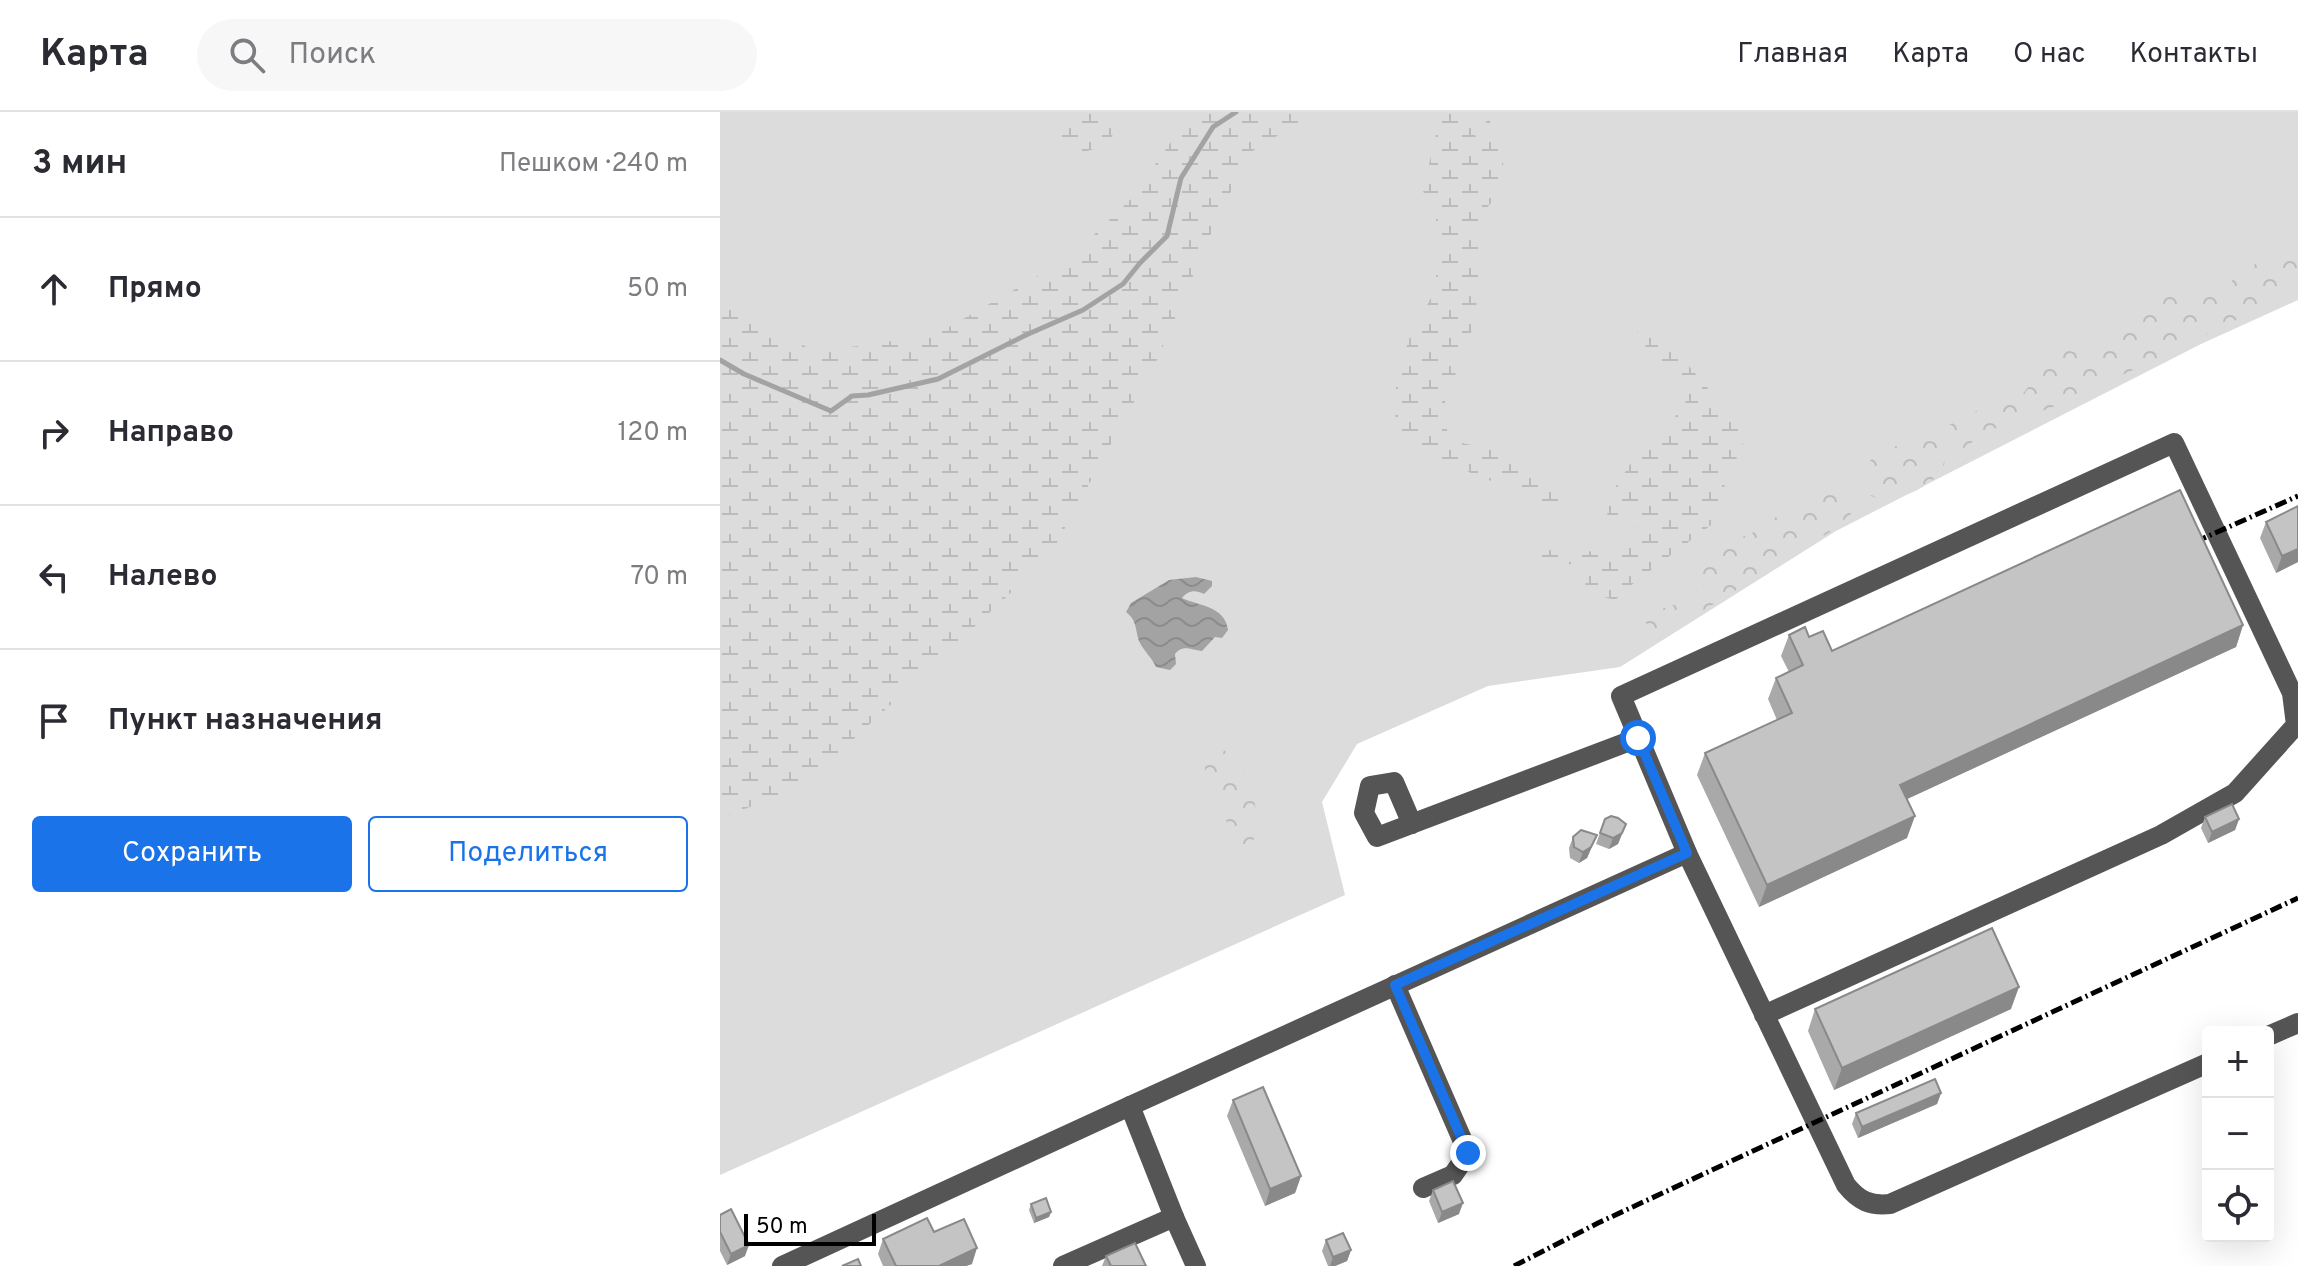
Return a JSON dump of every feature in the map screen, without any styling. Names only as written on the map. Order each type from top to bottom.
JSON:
[{"type":"street","points":[[1764,1015],[2161,835],[2235,793],[2296,725],[2295,691],[2174,443],[1621,696],[1687,853],[1764,1015],[1846,1185],[1854,1196],[1865,1203],[1877,1206],[1890,1204],[2202,1066]]},
{"type":"street","points":[[1412,824],[1638,738]]},
{"type":"street","points":[[782,1266],[1687,853]]},
{"type":"street","points":[[1395,985],[1468,1153],[1453,1175],[1423,1188]]},
{"type":"street","points":[[2274,1033],[2298,1023]]},
{"type":"street","points":[[1130,1106],[1196,1266]]},
{"type":"street","points":[[1063,1266],[1174,1217]]},
{"type":"green space","points":[[720,112],[2298,112],[2298,300],[2201,344],[1836,531],[1620,667],[1488,686],[1357,744],[1322,802],[1345,895],[720,1175]]},
{"type":"green space","points":[[1064,112],[1129,112],[1105,146],[1076,154],[1059,139]]},
{"type":"green space","points":[[1192,112],[1315,112],[1251,152],[1219,215],[1158,358],[1049,557],[801,788],[720,818],[720,295],[815,352],[935,335],[1071,257],[1131,199]]},
{"type":"green space","points":[[1441,112],[1461,112],[1476,137],[1484,142],[1489,119],[1509,182],[1484,211],[1475,322],[1441,413],[1449,435],[1466,444],[1491,447],[1511,456],[1546,479],[1555,488],[1561,507],[1530,500],[1507,486],[1479,477],[1415,445],[1396,419],[1392,403],[1408,341],[1432,296],[1442,248],[1441,231],[1423,191]]},
{"type":"green space","points":[[2271,253],[2298,255],[2298,290],[2069,401],[1988,431],[1961,450],[1946,436],[1949,425],[1992,403],[2022,395],[2057,349],[2087,354],[2112,332],[2165,297],[2209,297]]},
{"type":"green space","points":[[1636,329],[1670,344],[1742,428],[1743,443],[1722,492],[1719,519],[1615,600],[1585,592],[1586,564],[1537,565],[1525,556],[1540,550],[1612,552],[1639,543],[1637,522],[1628,512],[1609,517],[1603,506],[1631,463],[1667,428],[1689,397],[1651,356]]},
{"type":"green space","points":[[1917,440],[1938,442],[1945,454],[1944,465],[1938,475],[1914,492],[1900,497],[1887,499],[1869,494],[1861,478],[1868,463],[1887,450]]},
{"type":"green space","points":[[1828,493],[1851,495],[1856,503],[1853,512],[1830,532],[1662,636],[1654,636],[1645,621],[1649,613],[1694,594],[1699,589],[1697,572],[1715,552],[1762,527],[1795,504]]},
{"type":"green space","points":[[1210,747],[1223,750],[1235,759],[1251,789],[1256,825],[1253,841],[1246,853],[1234,841],[1208,780],[1204,763]]},
{"type":"water","points":[[1196,577],[1212,581],[1212,586],[1204,594],[1192,592],[1182,598],[1217,611],[1228,630],[1222,638],[1215,637],[1202,651],[1187,648],[1178,651],[1175,654],[1176,664],[1170,670],[1156,667],[1140,643],[1134,623],[1126,612],[1131,603],[1169,580]]},
{"type":"building","points":[[2180,490],[2243,625],[1900,785],[1915,816],[1767,885],[1705,753],[1792,713],[1776,678],[1803,665],[1789,635],[1805,627],[1809,637],[1823,631],[1832,651]]},
{"type":"building","points":[[2298,506],[2298,549],[2282,556],[2266,522]]},
{"type":"building","points":[[2232,804],[2239,819],[2212,832],[2205,817]]},
{"type":"building","points":[[1611,816],[1626,824],[1622,833],[1613,838],[1600,833],[1605,819]]},
{"type":"building","points":[[1581,830],[1597,835],[1591,847],[1583,852],[1574,847],[1573,837]]},
{"type":"building","points":[[1992,928],[2019,987],[1842,1068],[1815,1009]]},
{"type":"building","points":[[1935,1079],[1941,1093],[1862,1127],[1856,1113]]},
{"type":"building","points":[[1263,1087],[1301,1176],[1270,1189],[1233,1100]]},
{"type":"building","points":[[1453,1181],[1463,1203],[1442,1212],[1433,1190]]},
{"type":"building","points":[[1046,1198],[1051,1212],[1036,1218],[1031,1204]]},
{"type":"building","points":[[731,1209],[749,1245],[731,1254],[720,1232],[720,1215]]},
{"type":"building","points":[[927,1218],[934,1232],[964,1219],[977,1248],[939,1266],[896,1266],[883,1239]]},
{"type":"building","points":[[1343,1233],[1351,1250],[1333,1257],[1326,1240]]},
{"type":"building","points":[[1135,1243],[1146,1266],[1111,1266],[1106,1256]]},
{"type":"building","points":[[858,1259],[861,1266],[842,1266]]},
{"type":"waterway","points":[[720,360],[744,374],[831,411],[852,396],[938,379],[1083,310],[1123,284],[1167,236],[1181,178],[1213,127],[1236,112]]},
{"type":"railway","points":[[2195,542],[2298,496]]},
{"type":"railway","points":[[1514,1266],[1598,1223],[2298,898]]},
{"type":"route","points":[[1468,1153],[1395,985],[1687,853],[1638,738]]}]
